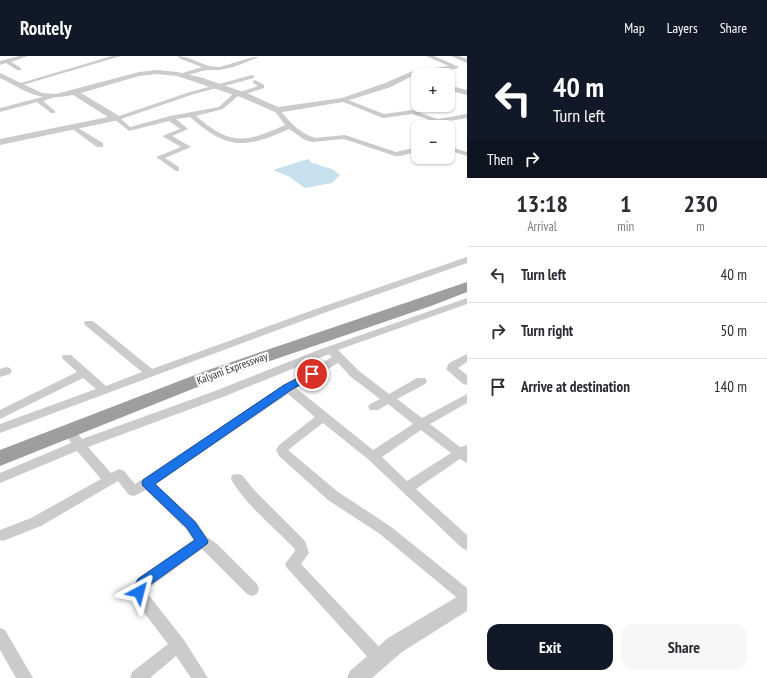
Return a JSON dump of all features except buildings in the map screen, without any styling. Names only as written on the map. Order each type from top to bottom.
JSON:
[{"type":"highway","name":"Kalyani Expressway","points":[[0,445],[210,364],[351,318],[467,276]]},
{"type":"highway","name":"Kalyani Expressway","points":[[0,458],[74,438],[214,374],[425,303],[467,287]]},
{"type":"street","points":[[17,85],[118,56]]},
{"type":"street","points":[[180,56],[187,61],[204,65],[206,68]]},
{"type":"street","points":[[429,56],[456,67]]},
{"type":"street","points":[[454,56],[467,61]]},
{"type":"street","points":[[3,62],[24,57]]},
{"type":"street","points":[[181,75],[206,68],[223,68],[256,57]]},
{"type":"street","points":[[3,62],[19,69]]},
{"type":"street","points":[[452,68],[467,65]]},
{"type":"street","points":[[0,110],[139,74],[157,72],[181,75],[216,86],[277,110],[289,126],[301,136],[311,140],[345,137],[395,154],[411,151]]},
{"type":"street","points":[[277,110],[343,100],[388,85],[411,74]]},
{"type":"street","points":[[0,75],[17,85],[40,95],[50,97]]},
{"type":"street","points":[[0,142],[116,118],[216,86],[254,79],[262,86],[262,88],[239,94],[221,108],[170,118],[129,129],[116,118],[74,92]]},
{"type":"street","points":[[455,89],[467,92]]},
{"type":"street","points":[[38,100],[53,112]]},
{"type":"street","points":[[343,100],[383,116],[412,112],[438,121],[467,116]]},
{"type":"street","points":[[191,115],[209,129],[242,142],[251,141],[289,126]]},
{"type":"street","points":[[170,118],[185,128],[166,136],[187,148],[160,158],[176,169]]},
{"type":"street","points":[[73,127],[100,145]]},
{"type":"street","points":[[455,150],[467,154]]},
{"type":"street","points":[[0,429],[310,314],[467,260]]},
{"type":"street","points":[[0,478],[74,438],[219,394],[334,354],[467,301]]},
{"type":"street","points":[[89,323],[150,373]]},
{"type":"street","points":[[1,534],[36,522],[118,474],[134,491],[288,388],[325,367],[334,354]]},
{"type":"street","points":[[334,354],[355,374],[421,424],[465,453],[406,488]]},
{"type":"street","points":[[67,356],[104,390]]},
{"type":"street","points":[[467,357],[453,366],[452,369],[467,381]]},
{"type":"street","points":[[0,414],[85,372]]},
{"type":"street","points":[[374,407],[388,398],[422,381]]},
{"type":"street","points":[[288,388],[372,457],[467,544]]},
{"type":"street","points":[[34,397],[47,411]]},
{"type":"street","points":[[372,457],[421,424],[467,398]]},
{"type":"street","points":[[323,417],[283,448],[283,453],[332,496],[385,530],[467,597]]},
{"type":"street","points":[[74,438],[110,480]]},
{"type":"street","points":[[237,479],[250,496],[300,544],[302,553],[292,564],[380,659]]},
{"type":"street","points":[[147,483],[191,525],[202,541],[212,548],[252,589]]},
{"type":"street","points":[[200,678],[178,645],[142,597],[139,592],[139,588],[143,583],[202,541]]},
{"type":"street","points":[[357,678],[395,645],[467,601]]},
{"type":"street","points":[[0,635],[25,678]]},
{"type":"street","points":[[138,678],[178,645]]},
{"type":"water","points":[[308,159],[312,163],[332,169],[340,175],[332,183],[305,188],[290,177],[273,170]]},
{"type":"route","points":[[139,592],[139,588],[143,583],[202,541],[191,525],[147,483],[288,388],[312,374]]}]
